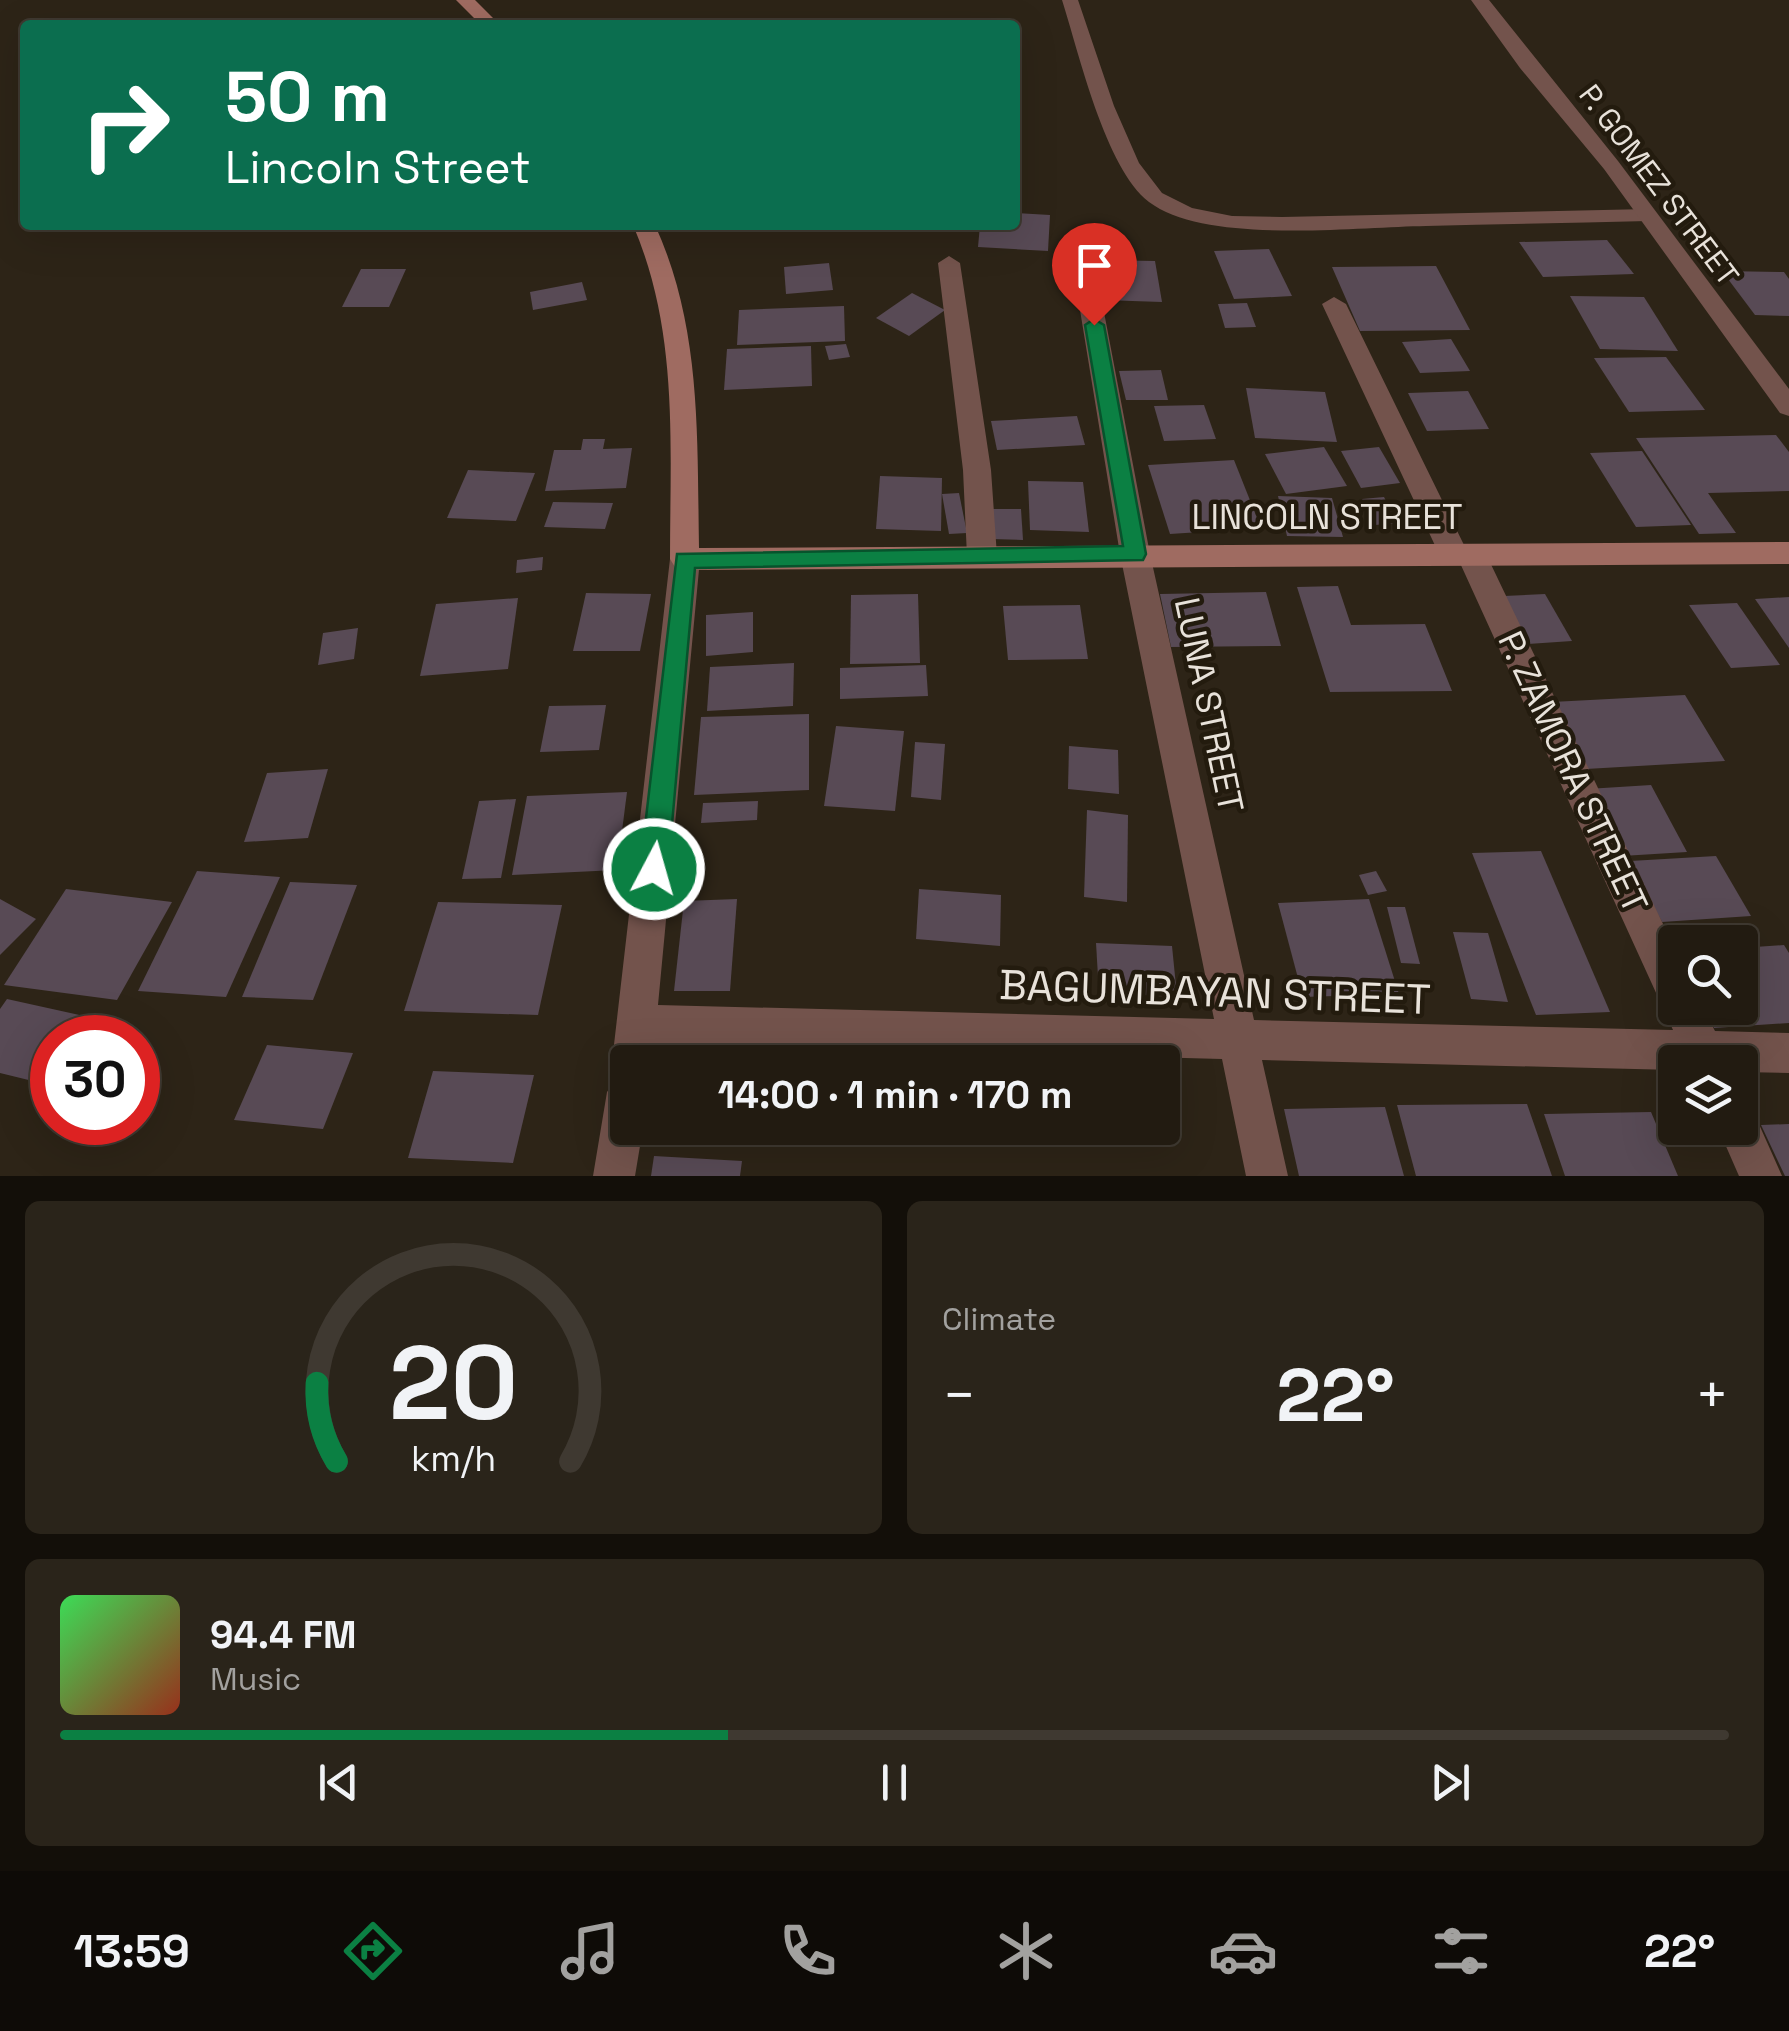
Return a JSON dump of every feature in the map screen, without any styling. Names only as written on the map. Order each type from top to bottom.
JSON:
[{"type":"street","points":[[465,0],[486,20]]},
{"type":"street","name":"P. GOMEZ STREET","points":[[1480,0],[1648,215],[1789,407]]},
{"type":"street","points":[[635,1043],[685,560],[680,364],[673,297],[646,230]]},
{"type":"street","name":"LUNA STREET","points":[[1081,248],[1135,554],[1268,1176]]},
{"type":"street","points":[[949,263],[977,470],[982,556]]},
{"type":"street","name":"P. ZAMORA STREET","points":[[1334,304],[1462,554],[1658,956]]},
{"type":"street","name":"LINCOLN STREET","points":[[685,560],[1135,554],[1789,553]]},
{"type":"street","name":"BAGUMBAYAN STREET","points":[[635,1043],[1240,1040],[1658,1056]]},
{"type":"street","name":"BAGUMBAYAN STREET","points":[[1758,1055],[1789,1054]]},
{"type":"street","points":[[614,1176],[619,1145]]},
{"type":"street","points":[[1747,1145],[1761,1176]]},
{"type":"lane","points":[[1070,0],[1106,106],[1134,170],[1154,197],[1197,216],[1246,223],[1648,215]]},
{"type":"building","points":[[1020,213],[1050,215],[1048,251],[978,247],[980,230],[1020,230]]},
{"type":"building","points":[[1607,240],[1634,274],[1543,277],[1519,242]]},
{"type":"building","points":[[1269,249],[1292,296],[1234,299],[1214,251]]},
{"type":"building","points":[[1098,260],[1155,261],[1162,302],[1102,300]]},
{"type":"building","points":[[829,263],[833,290],[786,294],[784,267]]},
{"type":"building","points":[[1436,266],[1470,330],[1360,331],[1332,267]]},
{"type":"building","points":[[361,269],[406,269],[389,307],[342,307]]},
{"type":"building","points":[[1722,271],[1784,272],[1789,279],[1789,316],[1755,315]]},
{"type":"building","points":[[582,282],[587,300],[533,310],[530,292]]},
{"type":"building","points":[[912,293],[945,310],[909,336],[876,318]]},
{"type":"building","points":[[1570,296],[1644,297],[1678,351],[1600,349]]},
{"type":"building","points":[[1247,303],[1256,327],[1225,328],[1218,304]]},
{"type":"building","points":[[844,306],[845,341],[737,345],[739,310]]},
{"type":"building","points":[[1451,339],[1470,371],[1420,373],[1402,342]]},
{"type":"building","points":[[846,344],[850,357],[829,360],[825,346]]},
{"type":"building","points":[[811,346],[812,386],[724,390],[727,349]]},
{"type":"building","points":[[1666,357],[1705,410],[1629,412],[1594,358]]},
{"type":"building","points":[[1161,370],[1168,400],[1126,400],[1119,371]]},
{"type":"building","points":[[1246,388],[1325,392],[1337,442],[1255,438]]},
{"type":"building","points":[[1468,391],[1489,429],[1427,431],[1408,393]]},
{"type":"building","points":[[1204,405],[1216,439],[1164,441],[1154,406]]},
{"type":"building","points":[[1077,416],[1085,445],[997,450],[991,421]]},
{"type":"building","points":[[1776,435],[1789,452],[1789,491],[1708,493],[1736,533],[1699,534],[1636,438]]},
{"type":"building","points":[[583,439],[605,439],[603,449],[632,448],[626,488],[545,491],[554,450],[581,450]]},
{"type":"building","points":[[1324,447],[1347,486],[1286,494],[1265,454]]},
{"type":"building","points":[[1379,447],[1400,483],[1361,488],[1341,451]]},
{"type":"building","points":[[1642,451],[1691,525],[1636,527],[1590,453]]},
{"type":"building","points":[[1234,460],[1261,528],[1170,534],[1148,465]]},
{"type":"building","points":[[468,470],[535,473],[516,521],[447,518]]},
{"type":"building","points":[[880,476],[942,478],[941,531],[876,529]]},
{"type":"building","points":[[1028,481],[1083,482],[1089,532],[1030,530]]},
{"type":"building","points":[[959,493],[967,533],[949,534],[942,494]]},
{"type":"building","points":[[1278,496],[1332,498],[1343,537],[1287,536]]},
{"type":"building","points":[[1384,497],[1397,523],[1375,525],[1362,499]]},
{"type":"building","points":[[553,502],[613,503],[605,529],[544,527]]},
{"type":"building","points":[[990,509],[1021,509],[1023,540],[991,539]]},
{"type":"building","points":[[543,557],[542,570],[516,573],[517,560]]},
{"type":"building","points":[[1338,586],[1351,625],[1425,624],[1452,691],[1330,692],[1297,587]]},
{"type":"building","points":[[1266,592],[1281,646],[1171,647],[1160,594]]},
{"type":"building","points":[[586,593],[651,594],[640,651],[573,651]]},
{"type":"building","points":[[918,594],[920,663],[850,664],[851,595]]},
{"type":"building","points":[[1545,594],[1572,641],[1528,644],[1504,596]]},
{"type":"building","points":[[1789,597],[1789,648],[1755,599]]},
{"type":"building","points":[[518,598],[508,669],[420,676],[436,604]]},
{"type":"building","points":[[1737,603],[1780,665],[1731,668],[1689,605]]},
{"type":"building","points":[[1080,605],[1088,659],[1008,660],[1003,606]]},
{"type":"building","points":[[753,612],[753,652],[706,656],[706,615]]},
{"type":"building","points":[[358,628],[354,659],[318,665],[323,633]]},
{"type":"building","points":[[794,663],[793,706],[707,711],[710,667]]},
{"type":"building","points":[[926,665],[928,696],[840,699],[840,668]]},
{"type":"building","points":[[1685,695],[1725,761],[1586,769],[1552,702]]},
{"type":"building","points":[[606,705],[599,750],[540,752],[549,706]]},
{"type":"building","points":[[809,714],[809,790],[694,795],[701,717]]},
{"type":"building","points":[[836,726],[904,731],[895,811],[824,806]]},
{"type":"building","points":[[915,742],[945,744],[941,800],[911,797]]},
{"type":"building","points":[[1069,746],[1118,750],[1119,794],[1068,789]]},
{"type":"building","points":[[328,769],[308,838],[244,842],[267,773]]},
{"type":"building","points":[[1651,785],[1687,852],[1622,856],[1587,789]]},
{"type":"building","points":[[627,792],[617,870],[512,875],[527,796]]},
{"type":"building","points":[[516,799],[501,878],[462,879],[479,801]]},
{"type":"building","points":[[758,801],[757,820],[701,823],[703,803]]},
{"type":"building","points":[[1087,810],[1128,815],[1127,902],[1084,897]]},
{"type":"building","points":[[1541,851],[1610,1012],[1536,1015],[1472,853]]},
{"type":"building","points":[[1716,856],[1751,916],[1662,922],[1630,861]]},
{"type":"building","points":[[197,871],[280,877],[226,997],[138,991]]},
{"type":"building","points":[[1376,871],[1387,891],[1368,895],[1359,875]]},
{"type":"building","points":[[290,882],[357,885],[313,1000],[242,997]]},
{"type":"building","points":[[66,889],[172,902],[117,1000],[4,985]]},
{"type":"building","points":[[919,889],[1001,895],[1000,946],[916,939]]},
{"type":"building","points":[[0,899],[36,919],[0,955]]},
{"type":"building","points":[[737,899],[730,991],[674,991],[684,901]]},
{"type":"building","points":[[1369,899],[1399,994],[1303,997],[1278,903]]},
{"type":"building","points":[[438,902],[562,905],[538,1015],[404,1011]]},
{"type":"building","points":[[1387,907],[1405,907],[1420,964],[1401,963]]},
{"type":"building","points":[[1453,932],[1488,933],[1508,1002],[1471,999]]},
{"type":"building","points":[[1096,943],[1172,946],[1177,996],[1099,993]]},
{"type":"building","points":[[1784,945],[1789,953],[1789,1023],[1714,1028],[1712,1025],[1758,1025],[1758,947]]},
{"type":"building","points":[[7,999],[79,1015],[30,1015],[30,1080],[0,1073],[0,1009]]},
{"type":"building","points":[[267,1045],[353,1053],[323,1129],[234,1120]]},
{"type":"building","points":[[433,1071],[534,1075],[513,1163],[408,1158]]},
{"type":"building","points":[[1527,1104],[1552,1176],[1416,1176],[1397,1105]]},
{"type":"building","points":[[1385,1107],[1404,1176],[1299,1176],[1284,1109]]},
{"type":"building","points":[[1651,1112],[1658,1129],[1658,1145],[1665,1145],[1678,1176],[1565,1176],[1544,1114]]},
{"type":"building","points":[[1789,1124],[1789,1176],[1785,1176],[1761,1125]]},
{"type":"building","points":[[654,1156],[742,1161],[740,1176],[651,1176]]},
{"type":"route","points":[[654,869],[685,560],[1135,554],[1094,325]]}]
